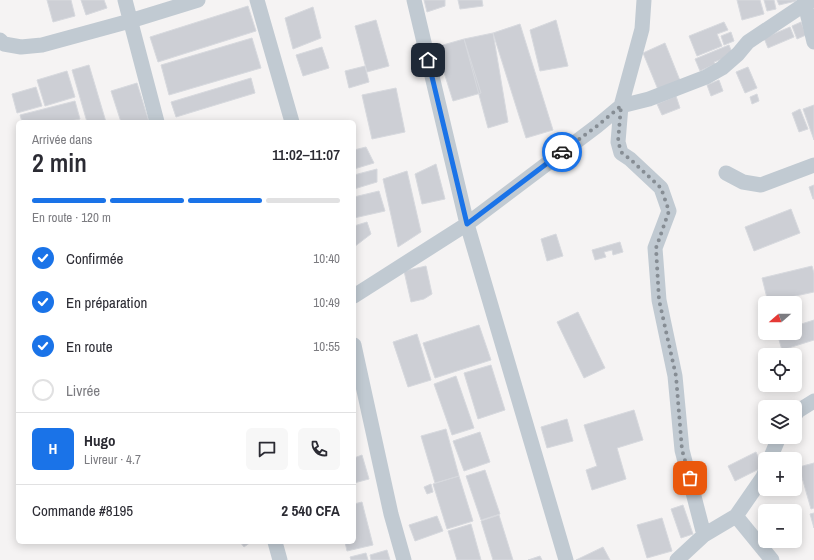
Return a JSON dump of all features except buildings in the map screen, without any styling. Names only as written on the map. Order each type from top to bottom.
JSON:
[{"type":"street","points":[[125,0],[156,120]]},
{"type":"street","points":[[0,40],[4,44],[21,47],[42,45],[130,21],[198,0]]},
{"type":"street","points":[[257,0],[291,120]]},
{"type":"street","points":[[414,0],[467,224],[566,560]]},
{"type":"street","points":[[644,0],[642,29],[621,106],[618,142],[622,153],[661,188],[669,211],[656,248],[659,300],[676,376],[682,450],[704,535]]},
{"type":"street","points":[[356,295],[467,224],[597,126],[621,106],[649,99],[706,77],[722,68],[738,54],[748,42],[807,1],[814,42]]},
{"type":"street","points":[[726,174],[744,182],[761,185],[814,165]]},
{"type":"street","points":[[356,354],[391,514],[404,560]]},
{"type":"street","points":[[802,408],[814,401]]},
{"type":"street","points":[[677,560],[704,535],[736,516],[758,484]]},
{"type":"street","points":[[736,516],[772,560]]},
{"type":"street","points":[[276,544],[280,560]]},
{"type":"way so far","points":[[562,152],[621,106],[618,142],[622,153],[661,188],[669,211],[656,248],[659,300],[676,376],[682,450],[690,478]]},
{"type":"route","points":[[428,60],[467,224],[504,194],[562,152]]}]
